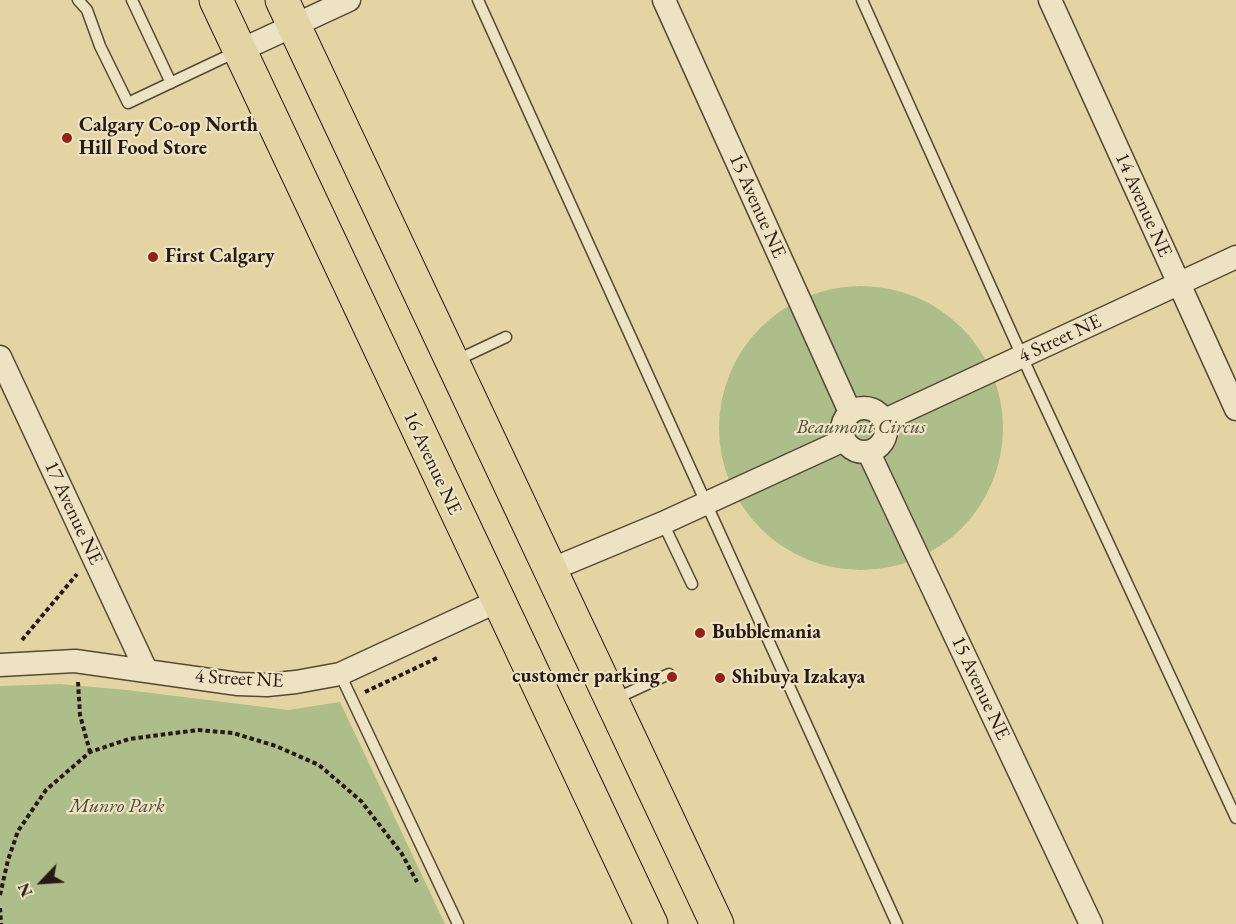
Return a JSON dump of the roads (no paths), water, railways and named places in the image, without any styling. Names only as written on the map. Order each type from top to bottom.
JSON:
[{"type":"highway","name":"16 Avenue NE","points":[[216,0],[651,924]]},
{"type":"highway","points":[[288,13],[717,924]]},
{"type":"street","points":[[241,50],[288,13],[349,0]]},
{"type":"street","name":"15 Avenue NE","points":[[663,0],[850,412]]},
{"type":"street","name":"14 Avenue NE","points":[[1050,0],[1236,409]]},
{"type":"street","name":"4 Street NE","points":[[885,420],[1236,257]]},
{"type":"street","name":"17 Avenue NE","points":[[0,357],[146,670]]},
{"type":"street","points":[[860,408],[870,408],[879,412],[885,420],[887,430],[885,440],[869,453],[854,451],[844,440],[842,425],[850,412],[860,408]]},
{"type":"street","points":[[550,570],[663,523],[844,440]]},
{"type":"street","name":"15 Avenue NE","points":[[869,453],[1090,924]]},
{"type":"street","name":"4 Street NE","points":[[0,664],[75,660],[238,684],[267,685],[296,682],[340,674],[498,601]]},
{"type":"lane","points":[[78,0],[87,10],[100,46],[128,103],[241,50]]},
{"type":"lane","points":[[132,0],[171,83]]},
{"type":"lane","points":[[478,0],[897,924]]},
{"type":"lane","points":[[862,0],[1236,818]]},
{"type":"lane","points":[[453,363],[506,337]]},
{"type":"lane","points":[[663,523],[692,584]]},
{"type":"lane","points":[[340,674],[458,924]]},
{"type":"lane","points":[[612,700],[669,674]]},
{"type":"place","name":"Calgary Co-op North Hill Food Store","points":[[67,138]]},
{"type":"place","name":"First Calgary","points":[[153,257]]},
{"type":"place","name":"Bubblemania","points":[[700,633]]},
{"type":"place","name":"customer parking","points":[[672,677]]},
{"type":"place","name":"Shibuya Izakaya","points":[[720,678]]},
{"type":"park label","name":"Beaumont Circus","points":[[861,428]]},
{"type":"park label","name":"Munro Park","points":[[117,807]]}]
